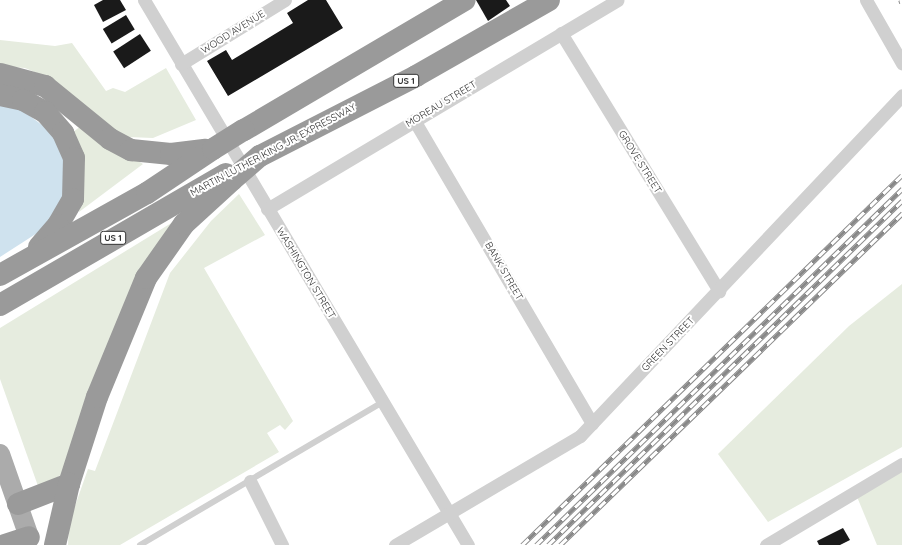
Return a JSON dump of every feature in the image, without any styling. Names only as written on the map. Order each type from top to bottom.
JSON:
[{"type":"highway","name":"US 1","points":[[0,275],[140,196],[244,130],[465,0]]},
{"type":"highway","name":"MARTIN LUTHER KING JR. EXPRESSWAY","points":[[0,305],[230,177],[260,156],[416,76],[549,0]]},
{"type":"highway","points":[[0,74],[45,86],[110,140],[130,150],[171,154],[213,149]]},
{"type":"highway","points":[[0,95],[23,100],[45,112],[63,133],[74,158],[76,185],[67,213],[30,258]]},
{"type":"highway","points":[[55,545],[69,484],[97,397],[146,278],[184,224],[230,177]]},
{"type":"highway","points":[[18,504],[69,484]]},
{"type":"highway","points":[[5,545],[29,537]]},
{"type":"main road","points":[[1,461],[29,537]]},
{"type":"street","name":"WASHINGTON STREET","points":[[144,0],[468,545]]},
{"type":"street","name":"WOOD AVENUE","points":[[181,64],[285,0]]},
{"type":"street","name":"MOREAU STREET","points":[[267,209],[617,0]]},
{"type":"street","points":[[866,0],[902,63]]},
{"type":"street","name":"GROVE STREET","points":[[561,33],[719,291]]},
{"type":"street","name":"GREEN STREET","points":[[395,545],[580,436],[719,291],[902,95]]},
{"type":"street","name":"BANK STREET","points":[[414,120],[592,424]]},
{"type":"street","points":[[766,545],[784,540],[902,464]]},
{"type":"street","points":[[250,481],[282,545]]},
{"type":"lane","points":[[140,545],[383,402]]},
{"type":"shaded area","points":[[0,40],[55,46],[72,43],[106,91],[113,88],[125,92],[166,68],[196,120],[153,138],[128,137],[107,126],[42,75],[25,68],[0,66]]},
{"type":"shaded area","points":[[81,126],[143,164],[79,212],[84,167],[73,132]]},
{"type":"shaded area","points":[[239,194],[265,235],[204,268],[293,421],[285,430],[280,425],[267,433],[279,452],[120,545],[68,545],[69,523],[88,469],[95,471],[170,273],[211,221]]},
{"type":"shaded area","points":[[191,211],[63,473],[50,483],[38,486],[0,379],[0,328]]},
{"type":"shaded area","points":[[902,284],[902,447],[768,522],[718,454],[849,326]]},
{"type":"shaded area","points":[[902,467],[902,545],[877,545],[855,492]]},
{"type":"water","points":[[0,105],[22,110],[54,134],[67,170],[61,204],[45,228],[0,257]]},
{"type":"building","points":[[103,0],[120,0],[126,10],[103,22],[94,5]]},
{"type":"building","points":[[308,0],[326,0],[343,28],[228,96],[207,61],[226,50],[232,60],[293,23],[287,13]]},
{"type":"building","points":[[476,0],[506,0],[510,6],[488,21]]},
{"type":"building","points":[[126,15],[135,30],[112,43],[103,29]]},
{"type":"building","points":[[140,34],[151,51],[124,68],[113,51]]},
{"type":"building","points":[[843,528],[850,540],[840,545],[819,545],[817,541]]},
{"type":"railway","points":[[522,545],[902,175]]},
{"type":"railway","points":[[536,545],[902,189]]},
{"type":"railway","points":[[548,545],[902,201]]},
{"type":"railway","points":[[560,545],[902,213]]}]
